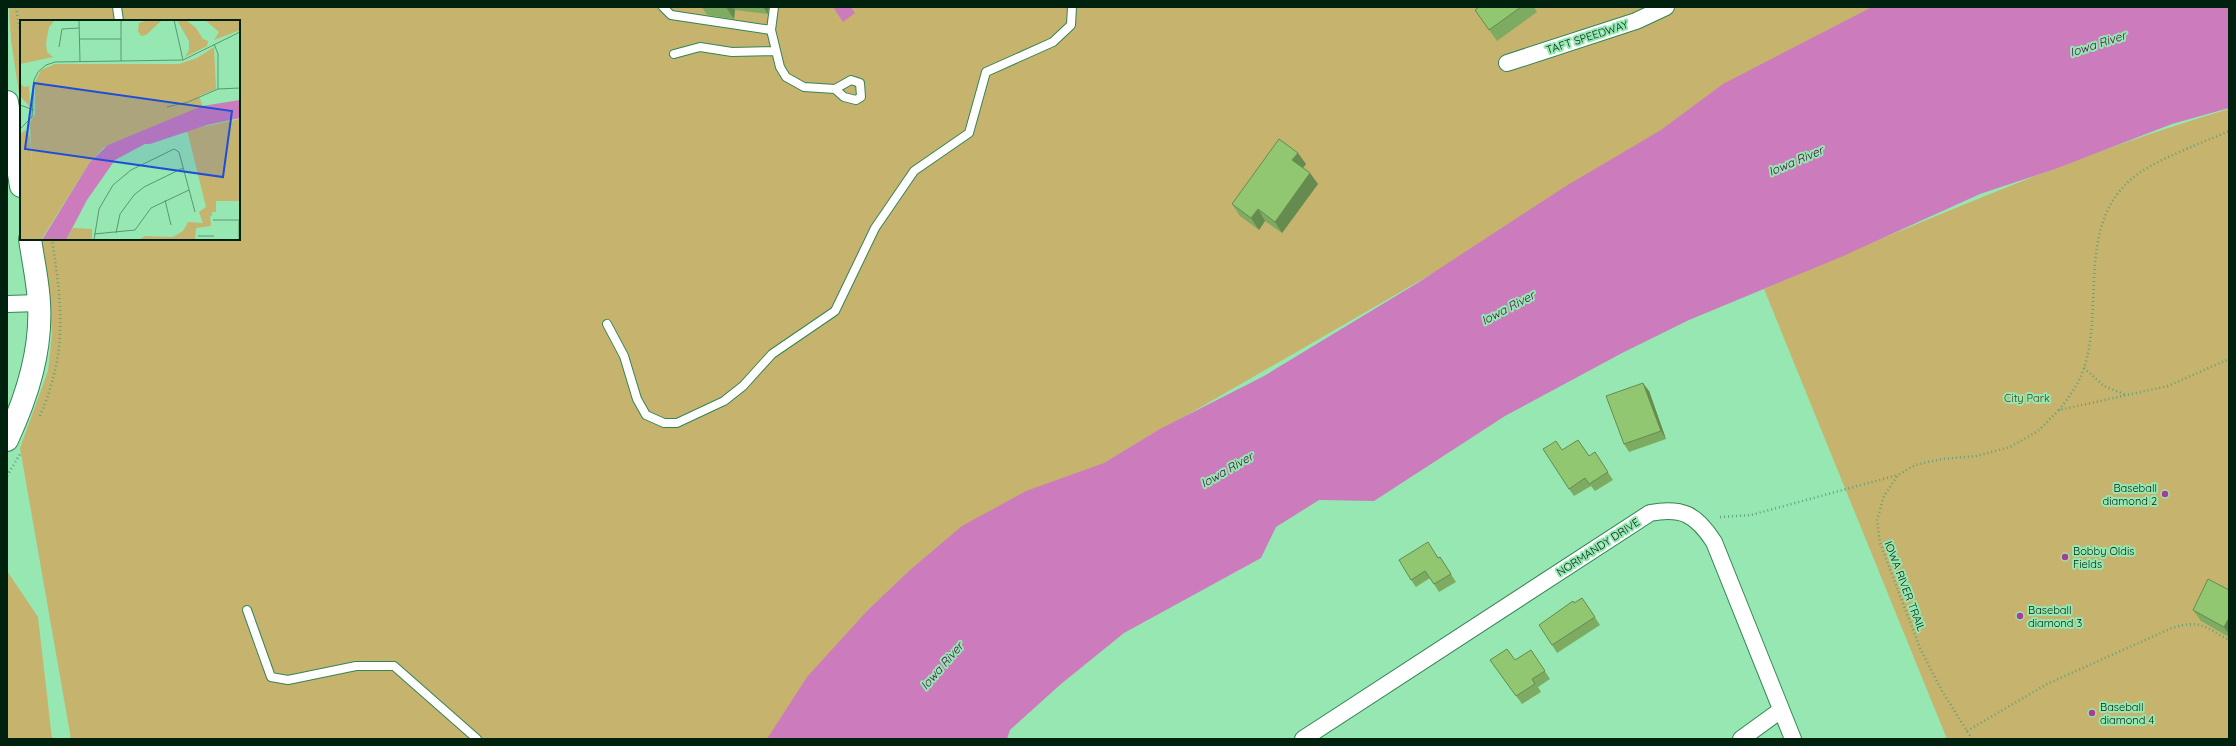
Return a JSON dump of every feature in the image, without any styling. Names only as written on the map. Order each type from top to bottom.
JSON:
[{"type":"street","name":"TAFT SPEEDWAY","points":[[1507,63],[1636,21],[1666,7]]},
{"type":"street","points":[[7,102],[20,180]]},
{"type":"street","points":[[7,440],[19,414],[30,381],[37,347],[39,303],[30,240]]},
{"type":"street","points":[[7,304],[39,303]]},
{"type":"street","name":"NORMANDY DRIVE","points":[[1303,739],[1650,513],[1668,510],[1681,512],[1693,517],[1704,526],[1714,542],[1793,739]]},
{"type":"street","points":[[1741,739],[1781,710]]},
{"type":"lane","points":[[117,7],[119,20]]},
{"type":"lane","points":[[664,7],[671,15],[771,30]]},
{"type":"lane","points":[[774,7],[771,30],[780,67],[786,77],[804,87],[835,89]]},
{"type":"lane","points":[[607,324],[624,356],[637,400],[646,415],[664,423],[677,422],[724,401],[743,386],[772,354],[835,311],[875,228],[914,171],[969,133],[986,72],[1053,42],[1071,25],[1072,7]]},
{"type":"lane","points":[[674,54],[700,47],[732,52],[776,51]]},
{"type":"lane","points":[[247,610],[271,677],[288,680],[356,666],[394,666],[477,739]]},
{"type":"path","points":[[16,7],[20,31]]},
{"type":"path","name":"IOWA RIVER TRAIL","points":[[1972,739],[1942,691],[1920,648],[1880,543],[1878,520],[1884,496],[1898,475],[1915,465],[1942,458],[1976,456],[2010,447],[2038,431],[2059,410],[2074,390],[2084,368],[2090,340],[2098,237],[2111,203],[2129,181],[2155,164],[2229,132]]},
{"type":"path","points":[[2059,410],[2168,386],[2229,359]]},
{"type":"path","points":[[2084,368],[2104,386],[2126,395]]},
{"type":"path","points":[[1720,517],[1751,515],[1898,475]]},
{"type":"path","points":[[1967,731],[2047,684],[2172,628],[2188,623],[2198,623],[2229,640]]},
{"type":"green space","points":[[9,7],[1894,7],[1104,463],[773,739],[71,739],[20,448],[48,371],[52,334],[49,290],[41,240],[240,240],[240,20],[20,20],[20,100],[11,40]]},
{"type":"green space","name":"City Park","points":[[2229,109],[2229,739],[1947,739],[1764,289],[1936,216],[2052,169]]},
{"type":"green space","points":[[7,571],[38,617],[52,739],[7,739]]},
{"type":"water","points":[[833,7],[851,7],[855,13],[843,22]]},
{"type":"water","name":"Iowa River","points":[[1872,7],[2229,7],[2229,108],[2172,124],[2055,169],[1980,194],[1841,257],[1689,320],[1624,352],[1505,416],[1374,501],[1319,500],[1276,527],[1261,558],[1124,633],[1061,684],[1010,730],[1007,739],[767,739],[807,677],[867,611],[910,570],[962,526],[1026,491],[1104,463],[1160,429],[1264,376],[1419,282],[1566,186],[1661,130],[1723,84]]},
{"type":"building","points":[[1479,7],[1521,7],[1489,30],[1475,10]]},
{"type":"building","points":[[1279,139],[1298,153],[1292,160],[1310,173],[1275,222],[1258,209],[1251,218],[1232,204]]},
{"type":"building","points":[[1643,383],[1661,431],[1624,444],[1606,396]]},
{"type":"building","points":[[1578,440],[1589,456],[1595,452],[1608,472],[1589,484],[1585,478],[1569,489],[1543,449],[1556,441],[1562,450]]},
{"type":"building","points":[[1428,542],[1438,558],[1440,557],[1451,574],[1434,584],[1425,571],[1411,580],[1399,560]]},
{"type":"building","points":[[2208,579],[2229,590],[2229,618],[2224,627],[2193,610]]},
{"type":"building","points":[[1582,598],[1595,617],[1552,645],[1539,625],[1573,601],[1574,603]]},
{"type":"building","points":[[1507,649],[1515,660],[1531,650],[1545,671],[1532,679],[1535,684],[1516,696],[1490,660]]},
{"type":"place","name":"Baseball diamond 2","points":[[2165,494]]},
{"type":"place","name":"Bobby Oldis Fields","points":[[2065,557]]},
{"type":"place","name":"Baseball diamond 3","points":[[2020,616]]},
{"type":"place","name":"Baseball diamond 4","points":[[2092,713]]}]
